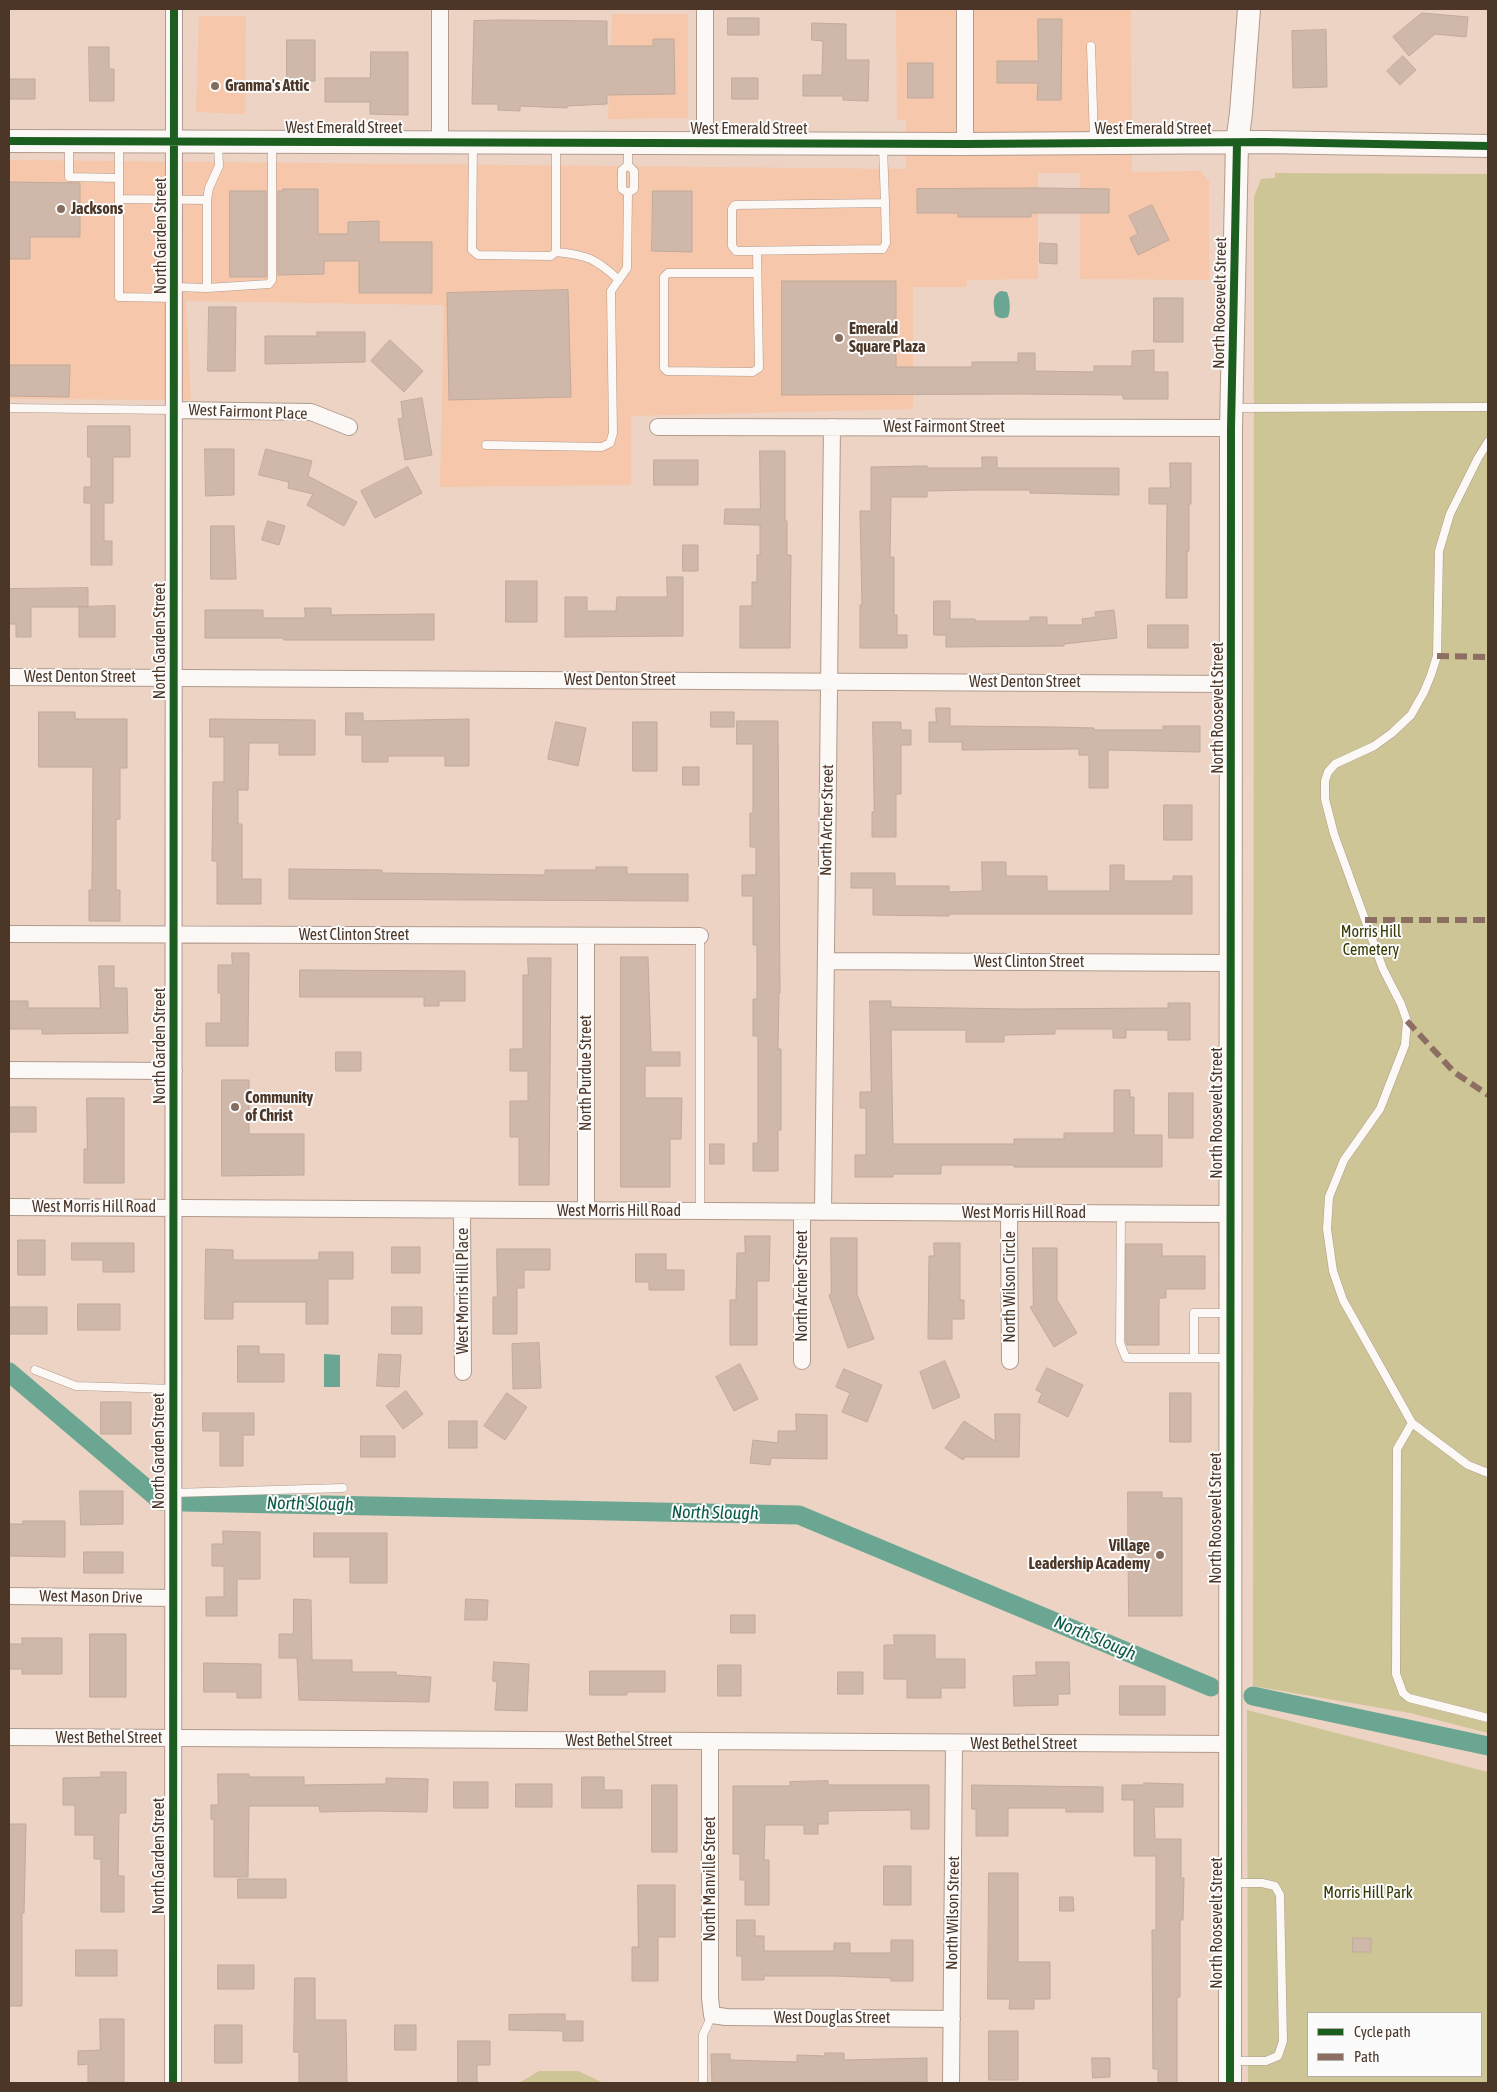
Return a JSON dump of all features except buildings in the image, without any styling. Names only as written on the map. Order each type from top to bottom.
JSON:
[{"type":"street","name":"North Garden Street","points":[[173,2083],[174,9]]},
{"type":"street","points":[[440,9],[440,142]]},
{"type":"street","points":[[706,9],[706,143]]},
{"type":"street","points":[[965,9],[965,144]]},
{"type":"street","name":"North Roosevelt Street","points":[[1230,2083],[1231,418],[1236,143],[1241,113],[1249,9]]},
{"type":"street","name":"West Emerald Street","points":[[9,141],[883,144],[1236,143],[1488,146]]},
{"type":"street","name":"West Fairmont Place","points":[[174,410],[311,412],[348,427]]},
{"type":"street","name":"West Fairmont Street","points":[[658,427],[832,427],[1231,418]]},
{"type":"street","name":"North Archer Street","points":[[823,1212],[832,427]]},
{"type":"street","name":"West Denton Street","points":[[9,677],[1232,684]]},
{"type":"street","name":"West Clinton Street","points":[[9,934],[700,936]]},
{"type":"street","name":"North Purdue Street","points":[[586,936],[586,1210]]},
{"type":"street","name":"West Clinton Street","points":[[826,961],[1232,963]]},
{"type":"street","points":[[9,1070],[174,1071]]},
{"type":"street","name":"West Morris Hill Road","points":[[9,1207],[1230,1214]]},
{"type":"street","name":"West Morris Hill Place","points":[[462,1210],[463,1372]]},
{"type":"street","name":"North Archer Street","points":[[802,1212],[802,1361]]},
{"type":"street","name":"North Wilson Circle","points":[[1009,1213],[1010,1361]]},
{"type":"street","name":"West Mason Drive","points":[[9,1596],[173,1598]]},
{"type":"street","name":"West Bethel Street","points":[[9,1737],[1230,1744]]},
{"type":"street","name":"North Manville Street","points":[[710,1742],[710,1998],[712,2015]]},
{"type":"street","name":"North Wilson Street","points":[[951,2083],[954,1743]]},
{"type":"street","name":"West Douglas Street","points":[[712,2015],[726,2017],[952,2019]]},
{"type":"lane","points":[[958,9],[965,9]]},
{"type":"lane","points":[[1091,46],[1094,143]]},
{"type":"lane","points":[[69,141],[69,177],[119,178]]},
{"type":"lane","points":[[119,141],[119,297],[269,284],[272,280],[272,142]]},
{"type":"lane","points":[[207,288],[208,200],[209,188],[219,166],[218,142]]},
{"type":"lane","points":[[473,142],[472,250],[478,255],[551,256],[556,252],[590,257],[601,263],[619,280]]},
{"type":"lane","points":[[556,142],[556,252]]},
{"type":"lane","points":[[628,142],[628,165],[634,171],[634,189],[628,193]]},
{"type":"lane","points":[[883,144],[885,202],[886,243],[882,249],[736,251],[732,246],[732,209],[735,205],[885,202]]},
{"type":"lane","points":[[628,165],[622,170],[622,189],[628,193]]},
{"type":"lane","points":[[486,445],[602,447],[610,443],[613,433],[611,291],[627,268],[628,193]]},
{"type":"lane","points":[[119,199],[208,200]]},
{"type":"lane","points":[[757,251],[758,274],[759,368],[753,372],[666,371],[664,368],[664,277],[668,273],[758,274]]},
{"type":"lane","points":[[1231,418],[1488,407]]},
{"type":"lane","points":[[9,408],[174,410]]},
{"type":"lane","points":[[1488,442],[1450,514],[1439,551],[1437,656],[1424,692],[1411,715],[1392,733],[1374,746],[1335,764],[1328,772],[1325,782],[1325,799],[1334,834],[1383,969],[1401,1004],[1407,1021],[1405,1045],[1380,1109],[1344,1160],[1329,1197],[1327,1229],[1331,1263],[1343,1300],[1412,1423],[1468,1465],[1488,1473]]},
{"type":"lane","points":[[700,936],[700,1211]]},
{"type":"lane","points":[[1122,1214],[1120,1343],[1126,1358],[1230,1358]]},
{"type":"lane","points":[[1194,1358],[1194,1313],[1231,1313]]},
{"type":"lane","points":[[35,1370],[76,1386],[173,1389]]},
{"type":"lane","points":[[1412,1423],[1397,1449],[1396,1674],[1403,1693],[1410,1698],[1488,1718]]},
{"type":"lane","points":[[173,1493],[342,1488]]},
{"type":"lane","points":[[1230,1883],[1262,1882],[1275,1886],[1280,1895],[1283,2041],[1278,2056],[1266,2061],[1230,2061]]},
{"type":"lane","points":[[703,2083],[703,2035],[712,2015]]},
{"type":"shaded area","points":[[896,9],[1131,9],[1132,172],[1200,171],[1209,181],[1209,280],[1080,279],[1080,173],[1038,173],[1038,279],[967,280],[966,287],[913,287],[913,409],[631,416],[631,485],[440,487],[444,305],[186,301],[191,400],[9,399],[9,160],[906,169],[906,120],[897,120]]},
{"type":"shaded area","points":[[612,14],[688,14],[688,118],[608,119]]},
{"type":"shaded area","points":[[199,16],[246,16],[245,114],[196,112]]},
{"type":"shaded area","points":[[1001,291],[1007,292],[1010,304],[1008,317],[1003,318],[995,315],[994,304],[994,298]]},
{"type":"shaded area","points":[[324,1354],[340,1355],[340,1387],[324,1387]]},
{"type":"green space","name":"Morris Hill Cemetery","points":[[1275,173],[1488,174],[1488,1733],[1410,1713],[1253,1686],[1254,197],[1261,179],[1275,178]]},
{"type":"green space","name":"Morris Hill Park","points":[[1247,1710],[1488,1772],[1488,2083],[1248,2083]]},
{"type":"green space","points":[[539,2071],[578,2071],[604,2083],[519,2083]]},
{"type":"waterway","name":"North Slough","points":[[9,1372],[161,1501]]},
{"type":"waterway","name":"North Slough","points":[[184,1502],[799,1515],[1211,1687]]},
{"type":"waterway","name":"North Slough","points":[[1253,1696],[1488,1746]]},
{"type":"marked path","points":[[1437,656],[1488,657]]},
{"type":"marked path","points":[[1365,920],[1488,920]]},
{"type":"marked path","points":[[1407,1021],[1454,1072],[1488,1095]]},
{"type":"cycle path","points":[[173,2083],[174,9]]},
{"type":"cycle path","points":[[9,141],[965,144],[1264,142],[1488,146]]},
{"type":"cycle path","points":[[1230,2083],[1231,428],[1237,143]]},
{"type":"place","name":"Granma's Attic","points":[[215,86]]},
{"type":"place","name":"Jacksons","points":[[61,209]]},
{"type":"place","name":"Emerald Square Plaza","points":[[839,338]]},
{"type":"place","name":"Community of Christ","points":[[235,1107]]},
{"type":"place","name":"Village Leadership Academy","points":[[1160,1555]]}]
